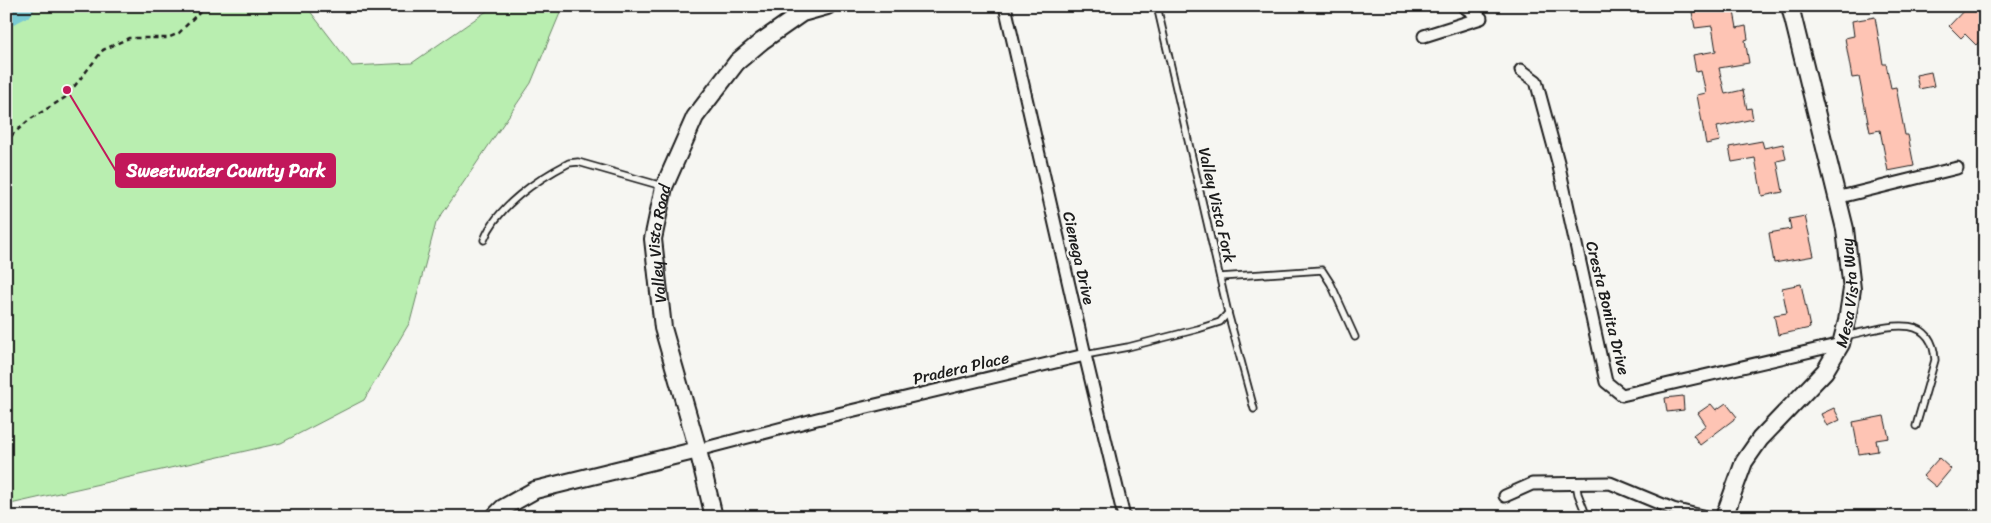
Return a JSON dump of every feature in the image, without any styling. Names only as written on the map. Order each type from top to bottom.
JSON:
[{"type":"street","name":"Valley Vista Road","points":[[714,517],[698,450],[663,328],[653,239],[664,187],[695,117],[737,62],[762,41],[802,13],[827,6]]},
{"type":"street","name":"Cienega Drive","points":[[1006,6],[1085,355],[1124,517]]},
{"type":"street","points":[[1424,36],[1481,18],[1464,6]]},
{"type":"street","name":"Mesa Vista Way","points":[[1724,517],[1744,462],[1760,439],[1825,371],[1842,340],[1852,289],[1845,228],[1836,198],[1790,6]]},
{"type":"street","name":"Cresta Bonita Drive","points":[[1521,70],[1536,81],[1558,162],[1606,382],[1622,395],[1842,340]]},
{"type":"street","points":[[1836,198],[1957,168]]},
{"type":"street","name":"Pradera Place","points":[[698,450],[817,419],[1085,355]]},
{"type":"street","points":[[494,517],[503,508],[534,490],[698,450]]},
{"type":"street","points":[[1506,496],[1532,484],[1576,482],[1610,484],[1673,509],[1706,517]]},
{"type":"lane","name":"Valley Vista Fork","points":[[1157,6],[1228,314],[1254,409]]},
{"type":"lane","points":[[484,240],[488,230],[505,206],[569,163],[578,162],[664,187]]},
{"type":"lane","points":[[1220,277],[1322,270],[1331,284],[1355,338]]},
{"type":"lane","name":"Pradera Place","points":[[1085,355],[1128,347],[1198,329],[1220,322],[1228,314]]},
{"type":"lane","points":[[1842,340],[1896,325],[1915,328],[1924,332],[1934,350],[1934,360],[1916,426]]},
{"type":"lane","points":[[1576,482],[1578,494],[1587,517]]},
{"type":"path","points":[[6,144],[13,134],[29,120],[66,97],[103,50],[129,38],[168,38],[179,33],[205,6]]},
{"type":"green space","points":[[6,6],[306,6],[352,66],[412,63],[494,6],[563,6],[531,83],[436,223],[410,322],[364,400],[281,443],[6,505]]},
{"type":"building","points":[[1733,6],[1737,28],[1746,26],[1748,39],[1745,40],[1749,63],[1719,68],[1725,94],[1743,90],[1747,109],[1751,108],[1753,119],[1717,127],[1720,141],[1706,144],[1697,95],[1706,93],[1701,71],[1696,72],[1693,55],[1716,51],[1712,26],[1695,28],[1692,12]]},
{"type":"building","points":[[1968,6],[1979,6],[1985,12],[1985,36],[1976,45],[1965,34],[1961,38],[1949,26]]},
{"type":"building","points":[[1875,17],[1883,64],[1886,64],[1891,88],[1896,87],[1905,135],[1908,135],[1914,166],[1888,171],[1880,130],[1870,132],[1859,77],[1852,78],[1845,38],[1854,36],[1852,21]]},
{"type":"building","points":[[1931,72],[1934,86],[1919,89],[1916,75]]},
{"type":"building","points":[[1762,141],[1764,148],[1783,144],[1786,159],[1777,161],[1783,192],[1762,196],[1755,158],[1732,162],[1729,147]]},
{"type":"building","points":[[1805,216],[1814,256],[1774,263],[1769,233],[1791,229],[1789,219]]},
{"type":"building","points":[[1801,284],[1810,328],[1778,335],[1774,315],[1787,313],[1782,288]]},
{"type":"building","points":[[1683,396],[1684,410],[1667,412],[1665,398]]},
{"type":"building","points":[[1726,403],[1737,417],[1700,445],[1693,435],[1706,425],[1698,413],[1711,404],[1716,410]]},
{"type":"building","points":[[1834,408],[1840,420],[1827,426],[1821,414]]},
{"type":"building","points":[[1884,416],[1889,438],[1876,440],[1878,451],[1859,454],[1853,422]]},
{"type":"building","points":[[1939,458],[1951,469],[1936,487],[1923,476]]},
{"type":"waterway","points":[[6,14],[22,6]]},
{"type":"place","name":"Sweetwater County Park","points":[[67,90]]}]
